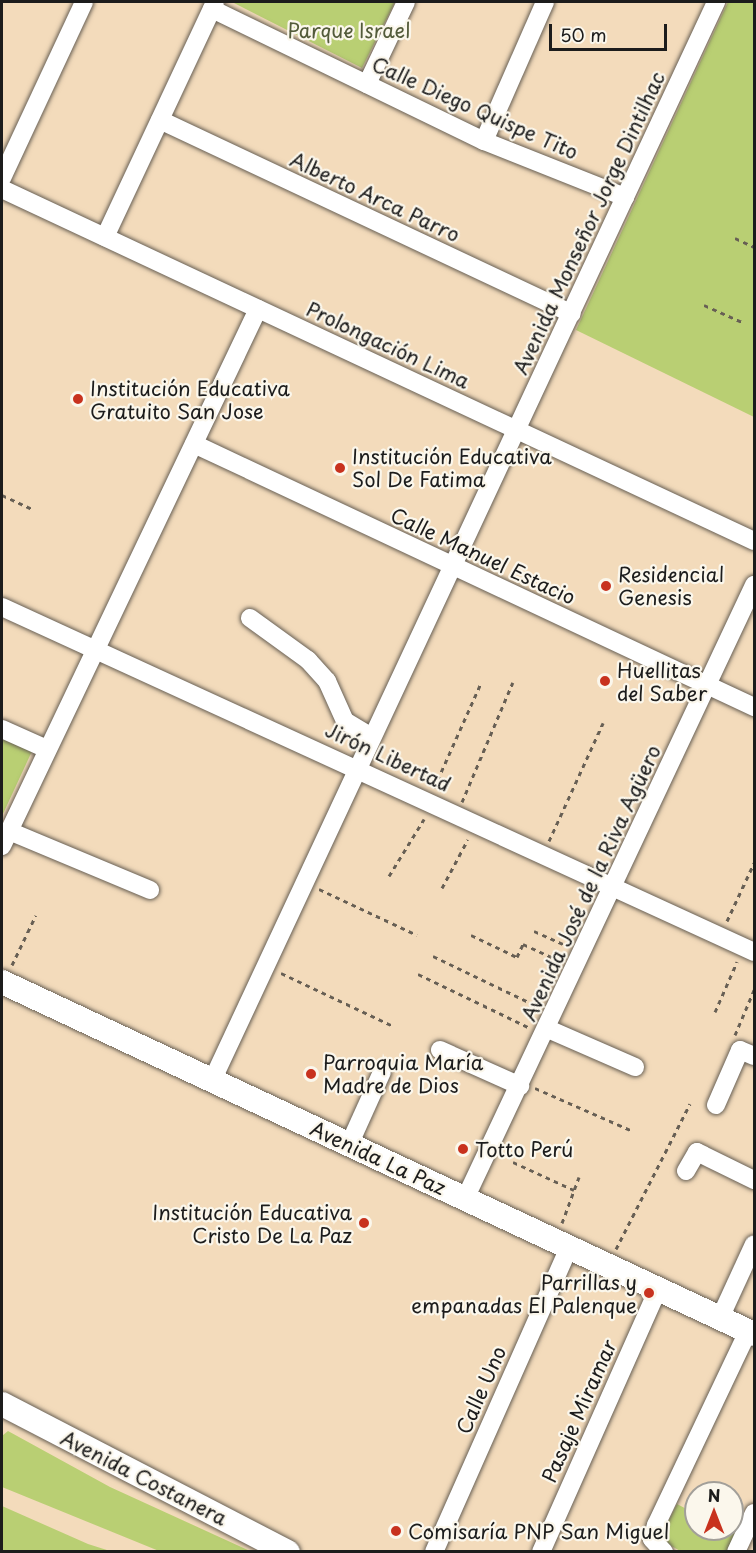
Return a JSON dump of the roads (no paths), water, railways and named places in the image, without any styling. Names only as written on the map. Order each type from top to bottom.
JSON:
[{"type":"main road","name":"Avenida La Paz","points":[[2,983],[608,1264],[751,1333]]},
{"type":"main road","name":"Avenida Costanera","points":[[2,1404],[288,1551]]},
{"type":"street","points":[[2,178],[84,2]]},
{"type":"street","points":[[367,84],[406,2]]},
{"type":"street","points":[[484,141],[545,2]]},
{"type":"street","name":"Avenida Monseñor Jorge Dintilhac","points":[[212,1081],[716,2]]},
{"type":"street","points":[[105,237],[213,5]]},
{"type":"street","name":"Calle Diego Quispe Tito","points":[[213,5],[484,141],[625,197]]},
{"type":"street","name":"Alberto Arca Parro","points":[[160,120],[572,314]]},
{"type":"street","name":"Prolongación Lima","points":[[2,189],[754,541]]},
{"type":"street","points":[[150,890],[5,838],[258,309]]},
{"type":"street","name":"Calle Manuel Estacio","points":[[194,444],[453,568],[754,707]]},
{"type":"street","name":"Avenida José de la Riva Agüero","points":[[465,1199],[550,1026],[613,885],[754,585]]},
{"type":"street","name":"Jirón Libertad","points":[[2,608],[458,813],[720,936],[750,946]]},
{"type":"street","points":[[250,618],[308,660],[327,681],[345,721],[372,737]]},
{"type":"street","points":[[2,729],[47,749]]},
{"type":"street","points":[[550,1026],[635,1067]]},
{"type":"street","points":[[440,1050],[521,1084]]},
{"type":"street","points":[[716,1105],[740,1050],[754,1056]]},
{"type":"street","points":[[349,1144],[381,1072]]},
{"type":"street","points":[[686,1171],[697,1152],[754,1180]]},
{"type":"street","name":"Calle Uno","points":[[434,1551],[562,1244]]},
{"type":"street","points":[[720,1318],[754,1244]]},
{"type":"street","name":"Pasaje Miramar","points":[[541,1551],[658,1289]]},
{"type":"street","points":[[658,1545],[751,1333]]},
{"type":"street","points":[[736,1551],[754,1513]]},
{"type":"place","name":"Institución Educativa Gratuito San Jose","points":[[78,399]]},
{"type":"place","name":"Institución Educativa Sol De Fatima","points":[[340,468]]},
{"type":"place","name":"Residencial Genesis","points":[[606,586]]},
{"type":"place","name":"Huellitas del Saber","points":[[605,681]]},
{"type":"place","name":"Parroquia María Madre de Dios","points":[[311,1074]]},
{"type":"place","name":"Totto Perú","points":[[463,1149]]},
{"type":"place","name":"Institución Educativa Cristo De La Paz","points":[[364,1223]]},
{"type":"place","name":"Parrillas y empanadas El Palenque","points":[[649,1293]]},
{"type":"place","name":"Comisaría PNP San Miguel","points":[[396,1531]]},
{"type":"park label","name":"Parque Israel","points":[[349,30]]}]
